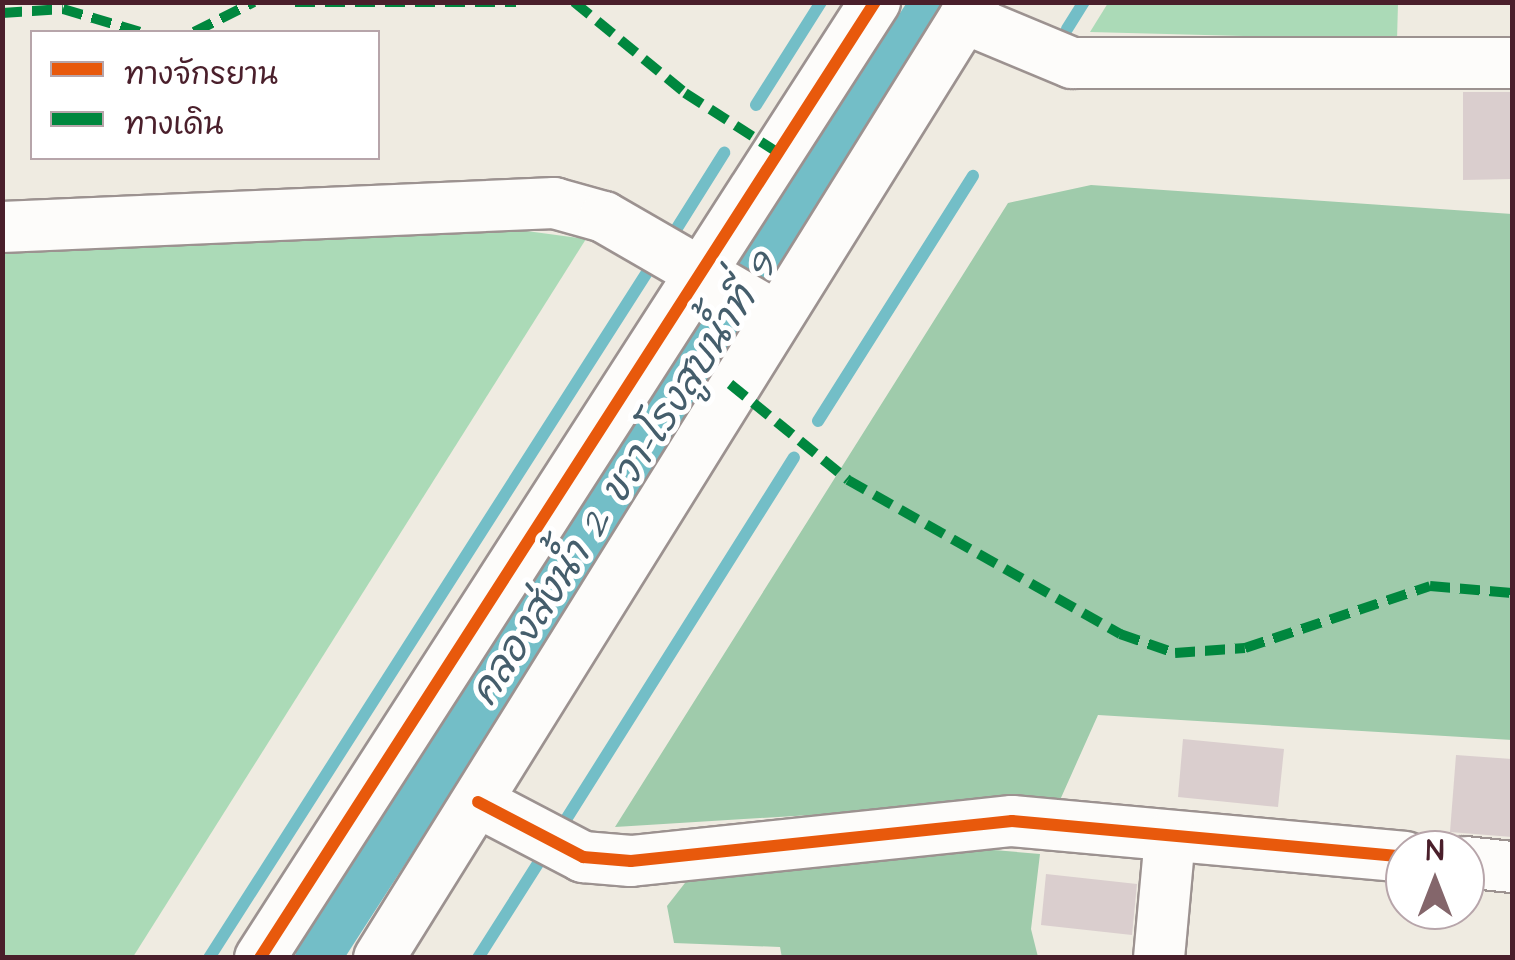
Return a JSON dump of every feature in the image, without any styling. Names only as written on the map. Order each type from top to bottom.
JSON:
[{"type":"street","points":[[260,958],[875,2]]},
{"type":"street","points":[[379,958],[478,802],[763,309],[969,10],[1072,63],[1512,63]]},
{"type":"street","points":[[2,227],[554,203],[604,217],[763,309]]},
{"type":"street","points":[[478,802],[583,857],[631,860],[1012,821],[1385,855]]},
{"type":"street","points":[[1158,958],[1170,836]]},
{"type":"street","points":[[1485,864],[1512,867]]},
{"type":"green space","points":[[1108,3],[1398,3],[1397,40],[1090,32]]},
{"type":"green space","points":[[1091,185],[1512,214],[1512,740],[1098,715],[1056,809],[1006,803],[615,827],[1008,203]]},
{"type":"green space","points":[[505,228],[586,239],[133,957],[3,957],[2,251]]},
{"type":"green space","points":[[970,848],[1040,854],[1031,929],[1038,957],[782,958],[780,947],[674,943],[667,906],[692,874]]},
{"type":"building","points":[[1463,92],[1512,92],[1512,179],[1463,180]]},
{"type":"building","points":[[1183,739],[1284,749],[1278,807],[1178,797]]},
{"type":"building","points":[[1456,755],[1512,759],[1512,837],[1485,835],[1485,830],[1450,830]]},
{"type":"building","points":[[1046,874],[1137,884],[1132,935],[1041,925]]},
{"type":"waterway","points":[[756,105],[821,2]]},
{"type":"waterway","name":"คลองส่งน้ำ 2 ขวา-โรงสูบน้ำที่ 9","points":[[317,958],[933,2]]},
{"type":"waterway","points":[[1067,29],[1084,2]]},
{"type":"waterway","points":[[677,228],[724,153]]},
{"type":"waterway","points":[[818,421],[973,176]]},
{"type":"waterway","points":[[209,958],[646,274]]},
{"type":"waterway","points":[[560,829],[794,458]]},
{"type":"waterway","points":[[478,958],[539,862]]},
{"type":"marked path","points":[[198,30],[254,2]]},
{"type":"marked path","points":[[295,2],[516,2]]},
{"type":"marked path","points":[[574,2],[685,93],[777,152]]},
{"type":"marked path","points":[[2,13],[63,9],[133,30]]},
{"type":"marked path","points":[[730,384],[848,480],[1120,634],[1175,653],[1245,648],[1430,586],[1512,593]]},
{"type":"cycle path","points":[[260,958],[875,2]]},
{"type":"cycle path","points":[[478,802],[583,857],[631,861],[1012,821],[1385,855]]}]
